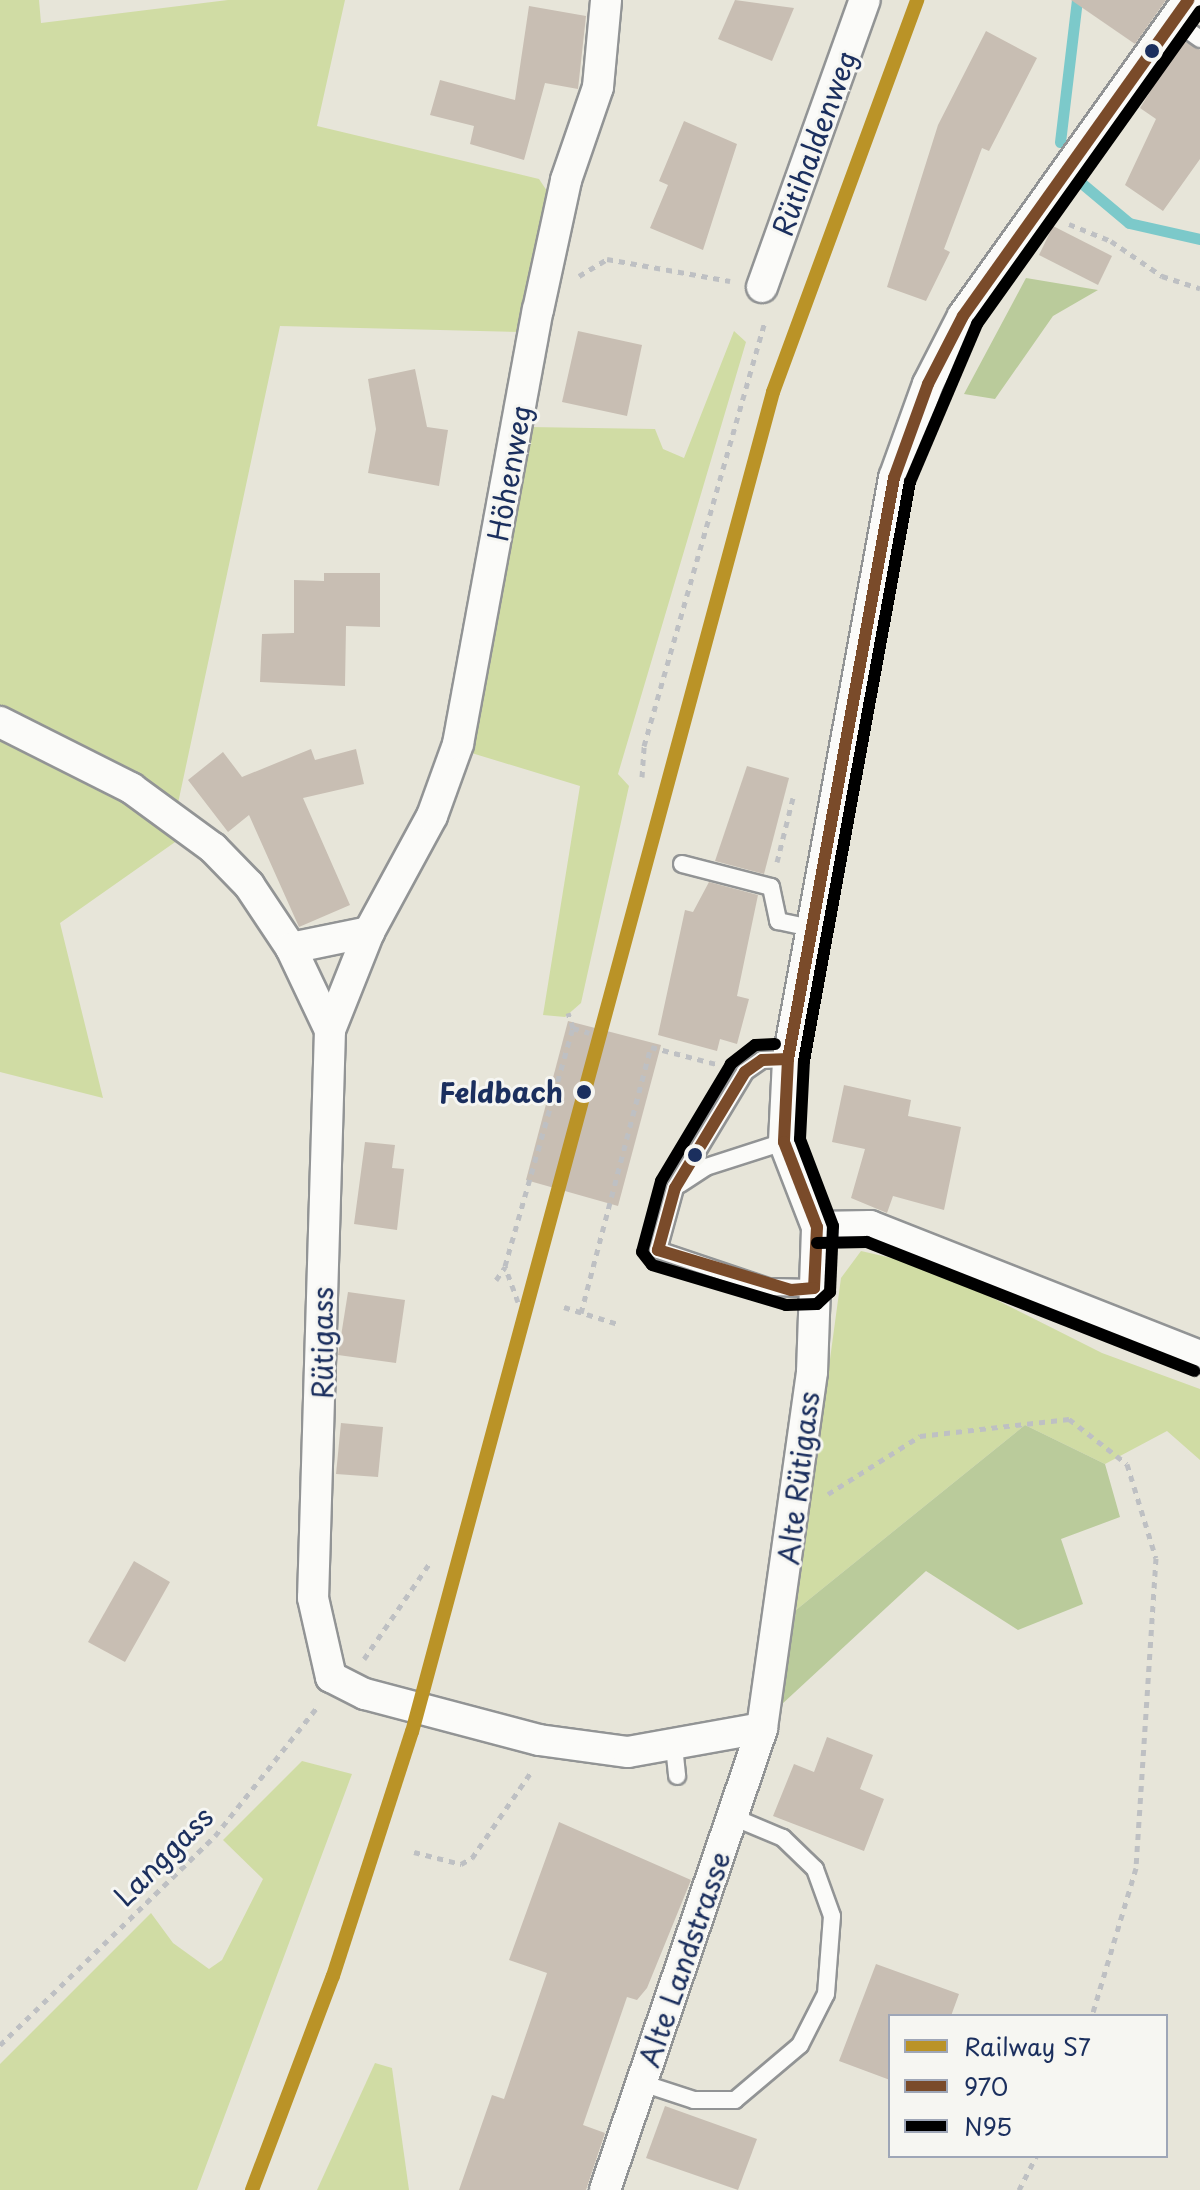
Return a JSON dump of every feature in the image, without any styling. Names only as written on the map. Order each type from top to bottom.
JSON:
[{"type":"street","name":"Höhenweg","points":[[330,1030],[369,932],[410,864],[458,744],[538,310],[566,180],[598,87],[606,0]]},
{"type":"street","name":"Rütihaldenweg","points":[[762,287],[865,0]]},
{"type":"street","points":[[1181,10],[1030,215],[945,350],[894,478],[788,1059],[784,1142],[817,1227],[870,1226],[1200,1356]]},
{"type":"street","name":"Rütigass","points":[[0,722],[83,760],[174,817],[249,885],[291,948],[330,1030],[313,1598],[351,1680]]},
{"type":"street","points":[[291,948],[369,932]]},
{"type":"street","name":"Alte Rütigass","points":[[762,1728],[797,1502],[817,1227]]},
{"type":"street","points":[[351,1680],[528,1747],[628,1752],[762,1728]]},
{"type":"street","name":"Alte Landstrasse","points":[[605,2190],[762,1728]]},
{"type":"lane","points":[[1181,10],[1200,39]]},
{"type":"lane","points":[[682,864],[771,887],[778,921],[810,928]]},
{"type":"lane","points":[[788,1059],[762,1060],[745,1072],[675,1188],[658,1250],[768,1287],[814,1288]]},
{"type":"lane","points":[[675,1188],[706,1167],[784,1142]]},
{"type":"lane","points":[[674,1746],[677,1776]]},
{"type":"lane","points":[[642,2083],[694,2100],[735,2100],[793,2053],[826,1994],[832,1916],[815,1869],[783,1838],[733,1817]]},
{"type":"path","points":[[1030,215],[1111,241],[1162,276],[1200,288]]},
{"type":"path","points":[[538,310],[548,312],[561,282],[607,259],[762,287],[771,298],[644,746],[642,777]]},
{"type":"path","points":[[771,887],[793,798]]},
{"type":"path","points":[[496,1280],[505,1266],[573,1028],[568,1013]]},
{"type":"path","points":[[573,1028],[589,1033]]},
{"type":"path","points":[[581,1313],[651,1047],[745,1072]]},
{"type":"path","points":[[505,1266],[518,1302]]},
{"type":"path","points":[[564,1307],[618,1324]]},
{"type":"path","points":[[814,1502],[920,1436],[1069,1419],[1127,1464],[1155,1574],[1136,1868],[1093,2014]]},
{"type":"path","name":"Langgass","points":[[0,2045],[215,1836],[317,1709],[351,1680],[429,1564]]},
{"type":"path","points":[[414,1852],[461,1864],[472,1858],[528,1785],[528,1747]]},
{"type":"path","points":[[1019,2190],[1035,2158]]},
{"type":"green space","points":[[0,0],[39,0],[41,23],[228,0],[345,0],[317,126],[539,179],[549,194],[522,332],[280,326],[177,808],[178,840],[60,923],[103,1098],[0,1072]]},
{"type":"green space","points":[[1026,278],[1098,290],[1053,316],[995,399],[964,394]]},
{"type":"green space","points":[[734,331],[746,342],[618,774],[629,786],[581,1003],[565,1017],[543,1015],[580,786],[465,751],[529,427],[655,429],[663,449],[684,458]]},
{"type":"green space","points":[[861,1251],[931,1267],[1102,1353],[1200,1389],[1200,1460],[1167,1431],[1105,1464],[1025,1425],[796,1610],[841,1278]]},
{"type":"green space","points":[[1025,1425],[1105,1464],[1120,1517],[1061,1539],[1083,1604],[1018,1630],[926,1571],[781,1705],[796,1610]]},
{"type":"green space","points":[[302,1761],[352,1774],[197,2190],[0,2190],[0,2064],[151,1913],[173,1943],[209,1969],[222,1960],[263,1879],[223,1840]]},
{"type":"green space","points":[[375,2063],[392,2068],[409,2190],[317,2190]]},
{"type":"building","points":[[735,0],[794,8],[772,61],[718,39]]},
{"type":"building","points":[[1071,0],[1166,0],[1135,44]]},
{"type":"building","points":[[529,6],[586,16],[578,89],[545,83],[524,160],[470,144],[474,126],[430,115],[440,80],[515,100]]},
{"type":"building","points":[[986,31],[1037,58],[989,151],[982,148],[944,249],[950,252],[926,301],[887,287],[938,125]]},
{"type":"building","points":[[1182,40],[1200,50],[1200,159],[1163,211],[1125,185],[1156,119],[1140,108]]},
{"type":"building","points":[[684,121],[737,144],[703,250],[650,228],[668,185],[659,181]]},
{"type":"building","points":[[1053,226],[1112,256],[1098,285],[1039,255]]},
{"type":"building","points":[[578,331],[642,345],[627,416],[562,402]]},
{"type":"building","points":[[415,369],[427,427],[448,430],[439,486],[368,473],[376,429],[368,379]]},
{"type":"building","points":[[324,573],[380,573],[380,627],[346,626],[345,686],[260,682],[262,634],[294,633],[294,580],[324,581]]},
{"type":"building","points":[[311,749],[315,760],[356,749],[364,784],[303,798],[350,905],[299,927],[249,815],[228,832],[188,780],[223,752],[242,777]]},
{"type":"building","points":[[747,766],[789,778],[764,874],[715,861]]},
{"type":"building","points":[[709,882],[758,895],[737,996],[749,999],[737,1044],[720,1039],[717,1051],[658,1035],[685,910],[693,912]]},
{"type":"building","points":[[568,1021],[661,1045],[618,1206],[526,1180]]},
{"type":"building","points":[[844,1085],[911,1100],[908,1116],[961,1127],[944,1210],[893,1196],[887,1213],[851,1198],[865,1149],[832,1142]]},
{"type":"building","points":[[365,1142],[395,1145],[392,1168],[404,1169],[397,1230],[354,1224]]},
{"type":"building","points":[[348,1292],[405,1300],[396,1363],[338,1355]]},
{"type":"building","points":[[341,1423],[383,1427],[378,1477],[336,1474]]},
{"type":"building","points":[[134,1561],[170,1582],[125,1662],[88,1642]]},
{"type":"building","points":[[827,1737],[873,1755],[860,1789],[884,1799],[864,1851],[773,1816],[794,1764],[814,1772]]},
{"type":"building","points":[[559,1822],[691,1880],[647,1988],[637,2000],[627,1997],[583,2125],[605,2133],[586,2190],[459,2190],[492,2095],[504,2099],[547,1973],[509,1960]]},
{"type":"building","points":[[876,1964],[959,1994],[952,2014],[888,2014],[888,2079],[839,2061]]},
{"type":"building","points":[[665,2106],[757,2139],[738,2190],[646,2158]]},
{"type":"waterway","name":"Feldbach","points":[[1060,142],[1077,0]]},
{"type":"waterway","name":"Feldbach","points":[[1079,181],[1129,223],[1200,239]]},
{"type":"rail line","name":"S7","points":[[252,2190],[333,1976],[412,1732],[773,392],[917,0]]},
{"type":"transit line","name":"970","points":[[788,1059],[894,478],[928,384],[963,316],[1188,0]]},
{"type":"transit line","name":"N95","points":[[775,1044],[755,1045],[731,1064],[661,1181],[642,1252],[652,1265],[786,1305],[817,1304],[830,1292],[833,1226],[800,1139],[804,1061],[910,482],[977,324],[1200,11]]},
{"type":"transit line","name":"970","points":[[788,1059],[784,1142],[817,1227],[814,1288],[791,1290],[658,1250],[675,1188],[745,1072],[762,1060],[788,1059]]},
{"type":"transit line","name":"N95","points":[[817,1243],[867,1242],[1194,1371]]},
{"type":"place","name":"Feldbach","points":[[584,1092]]}]
